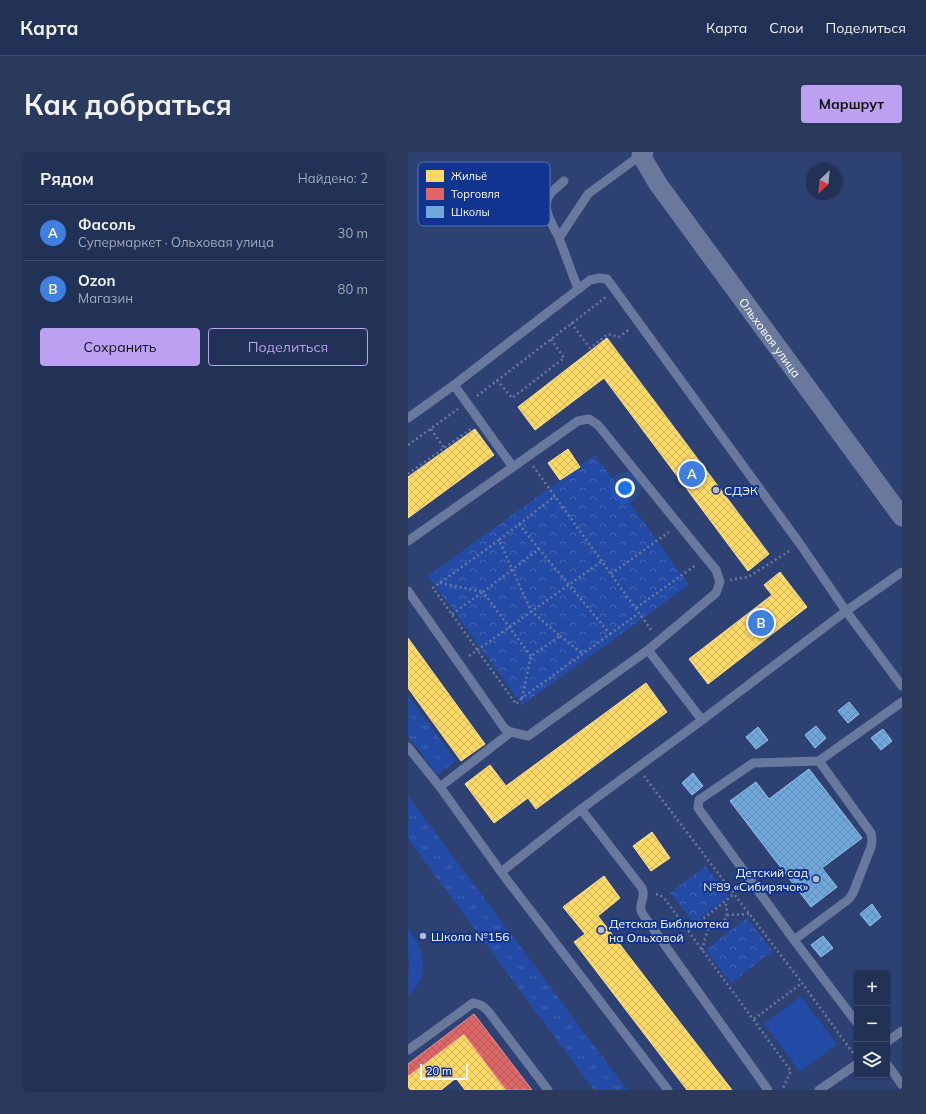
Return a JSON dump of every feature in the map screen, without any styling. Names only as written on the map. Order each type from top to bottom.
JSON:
[{"type":"street","name":"Ольховая улица","points":[[643,154],[658,184],[902,517]]},
{"type":"lane","points":[[559,238],[588,194],[643,154]]},
{"type":"lane","points":[[550,194],[564,181]]},
{"type":"lane","points":[[550,218],[578,289]]},
{"type":"lane","points":[[408,418],[454,385],[590,280],[600,278],[607,279],[800,544],[846,611],[902,686]]},
{"type":"lane","points":[[454,385],[513,467]]},
{"type":"lane","points":[[408,541],[578,421],[588,419],[598,425],[716,570],[720,582],[716,593],[648,650],[528,736],[504,729],[408,592]]},
{"type":"lane","points":[[501,872],[581,809],[846,611],[902,572]]},
{"type":"lane","points":[[648,650],[702,720]]},
{"type":"lane","points":[[854,1019],[794,940],[698,808],[698,804],[699,800],[753,763],[819,761],[902,702]]},
{"type":"lane","points":[[440,787],[511,732]]},
{"type":"lane","points":[[408,746],[440,787],[501,872],[668,1090]]},
{"type":"lane","points":[[794,940],[849,899],[866,860],[872,840],[872,833],[819,761]]},
{"type":"lane","points":[[581,809],[644,891],[640,907],[642,913],[768,1090]]},
{"type":"lane","points":[[408,1050],[473,1003],[478,1004],[483,1006],[488,1011],[548,1090]]},
{"type":"lane","points":[[890,1040],[902,1031]]},
{"type":"lane","points":[[819,1090],[854,1066]]},
{"type":"lane","points":[[890,1068],[902,1085]]},
{"type":"path","points":[[408,445],[467,403],[615,290]]},
{"type":"path","points":[[571,323],[590,348],[608,334],[619,337],[630,329]]},
{"type":"path","points":[[497,380],[512,398],[564,358],[551,339]]},
{"type":"path","points":[[408,474],[480,422]]},
{"type":"path","points":[[430,429],[444,448]]},
{"type":"path","points":[[527,457],[659,641]]},
{"type":"path","points":[[555,496],[433,588],[477,650],[516,704],[522,698],[639,613]]},
{"type":"path","points":[[519,524],[610,634]]},
{"type":"path","points":[[611,574],[678,524]]},
{"type":"path","points":[[498,540],[531,611],[583,654]]},
{"type":"path","points":[[720,582],[748,578],[800,544]]},
{"type":"path","points":[[452,614],[539,549]]},
{"type":"path","points":[[636,608],[706,558]]},
{"type":"path","points":[[458,663],[602,561]]},
{"type":"path","points":[[439,583],[483,592],[530,656]]},
{"type":"path","points":[[522,698],[530,656],[560,636]]},
{"type":"path","points":[[637,768],[802,983],[854,1054]]},
{"type":"path","points":[[644,891],[660,895],[664,898],[791,1071],[782,1090]]},
{"type":"path","points":[[688,931],[726,902],[734,894]]},
{"type":"path","points":[[698,923],[708,928],[719,925],[723,922],[727,915],[726,902]]},
{"type":"path","points":[[727,915],[749,914]]},
{"type":"path","points":[[702,950],[708,928]]},
{"type":"path","points":[[754,1019],[802,983]]},
{"type":"green space","points":[[595,455],[689,585],[522,705],[428,576]]},
{"type":"green space","points":[[408,696],[456,761],[437,775],[408,736]]},
{"type":"green space","points":[[408,796],[627,1090],[594,1090],[408,839]]},
{"type":"green space","points":[[705,866],[729,896],[694,923],[670,893]]},
{"type":"green space","points":[[747,918],[773,951],[731,983],[705,950]]},
{"type":"green space","points":[[408,928],[414,936],[422,954],[423,971],[420,980],[408,996],[409,959]]},
{"type":"green space","points":[[801,996],[837,1044],[800,1072],[764,1024]]},
{"type":"building: Жильё","points":[[607,338],[769,554],[748,571],[604,378],[535,430],[518,407]]},
{"type":"building: Жильё","points":[[475,429],[494,455],[408,518],[408,477]]},
{"type":"building: Жильё","points":[[568,449],[580,467],[560,480],[548,463]]},
{"type":"building: Жильё","points":[[780,572],[807,607],[708,684],[689,659],[772,595],[764,585]]},
{"type":"building: Жильё","points":[[408,638],[485,744],[461,761],[408,688]]},
{"type":"building: Жильё","points":[[646,683],[667,712],[536,809],[528,798],[494,823],[465,784],[490,765],[506,786]]},
{"type":"building: Жильё","points":[[652,832],[670,858],[651,871],[633,846]]},
{"type":"building: Жильё","points":[[604,876],[620,898],[598,916],[732,1090],[687,1090],[574,942],[585,934],[563,907]]},
{"type":"building: Жильё","points":[[464,1034],[506,1090],[465,1090],[456,1078],[441,1090],[408,1090],[408,1076]]},
{"type":"building: Торговля","points":[[474,1014],[532,1090],[506,1090],[464,1034],[408,1076],[408,1064]]},
{"type":"building: Школы","points":[[849,702],[859,714],[848,723],[838,711]]},
{"type":"building: Школы","points":[[816,726],[826,738],[815,748],[805,735]]},
{"type":"building: Школы","points":[[758,727],[768,740],[756,749],[746,737]]},
{"type":"building: Школы","points":[[883,729],[892,741],[881,750],[871,738]]},
{"type":"building: Школы","points":[[809,769],[862,838],[822,868],[837,887],[811,907],[730,801],[756,782],[769,799]]},
{"type":"building: Школы","points":[[693,773],[703,786],[692,795],[682,783]]},
{"type":"building: Школы","points":[[872,904],[881,917],[870,926],[860,914]]},
{"type":"building: Школы","points":[[823,936],[833,948],[821,957],[811,945]]},
{"type":"place","name":"Фасоль","points":[[692,474]]},
{"type":"place","name":"СДЭК","points":[[716,490]]},
{"type":"place","name":"Ozon","points":[[761,623]]},
{"type":"place","name":"Детский сад №89 «Сибирячок»","points":[[816,879]]},
{"type":"place","name":"Детская Библиотека на Ольховой","points":[[601,930]]},
{"type":"place","name":"Школа №156","points":[[423,936]]}]
